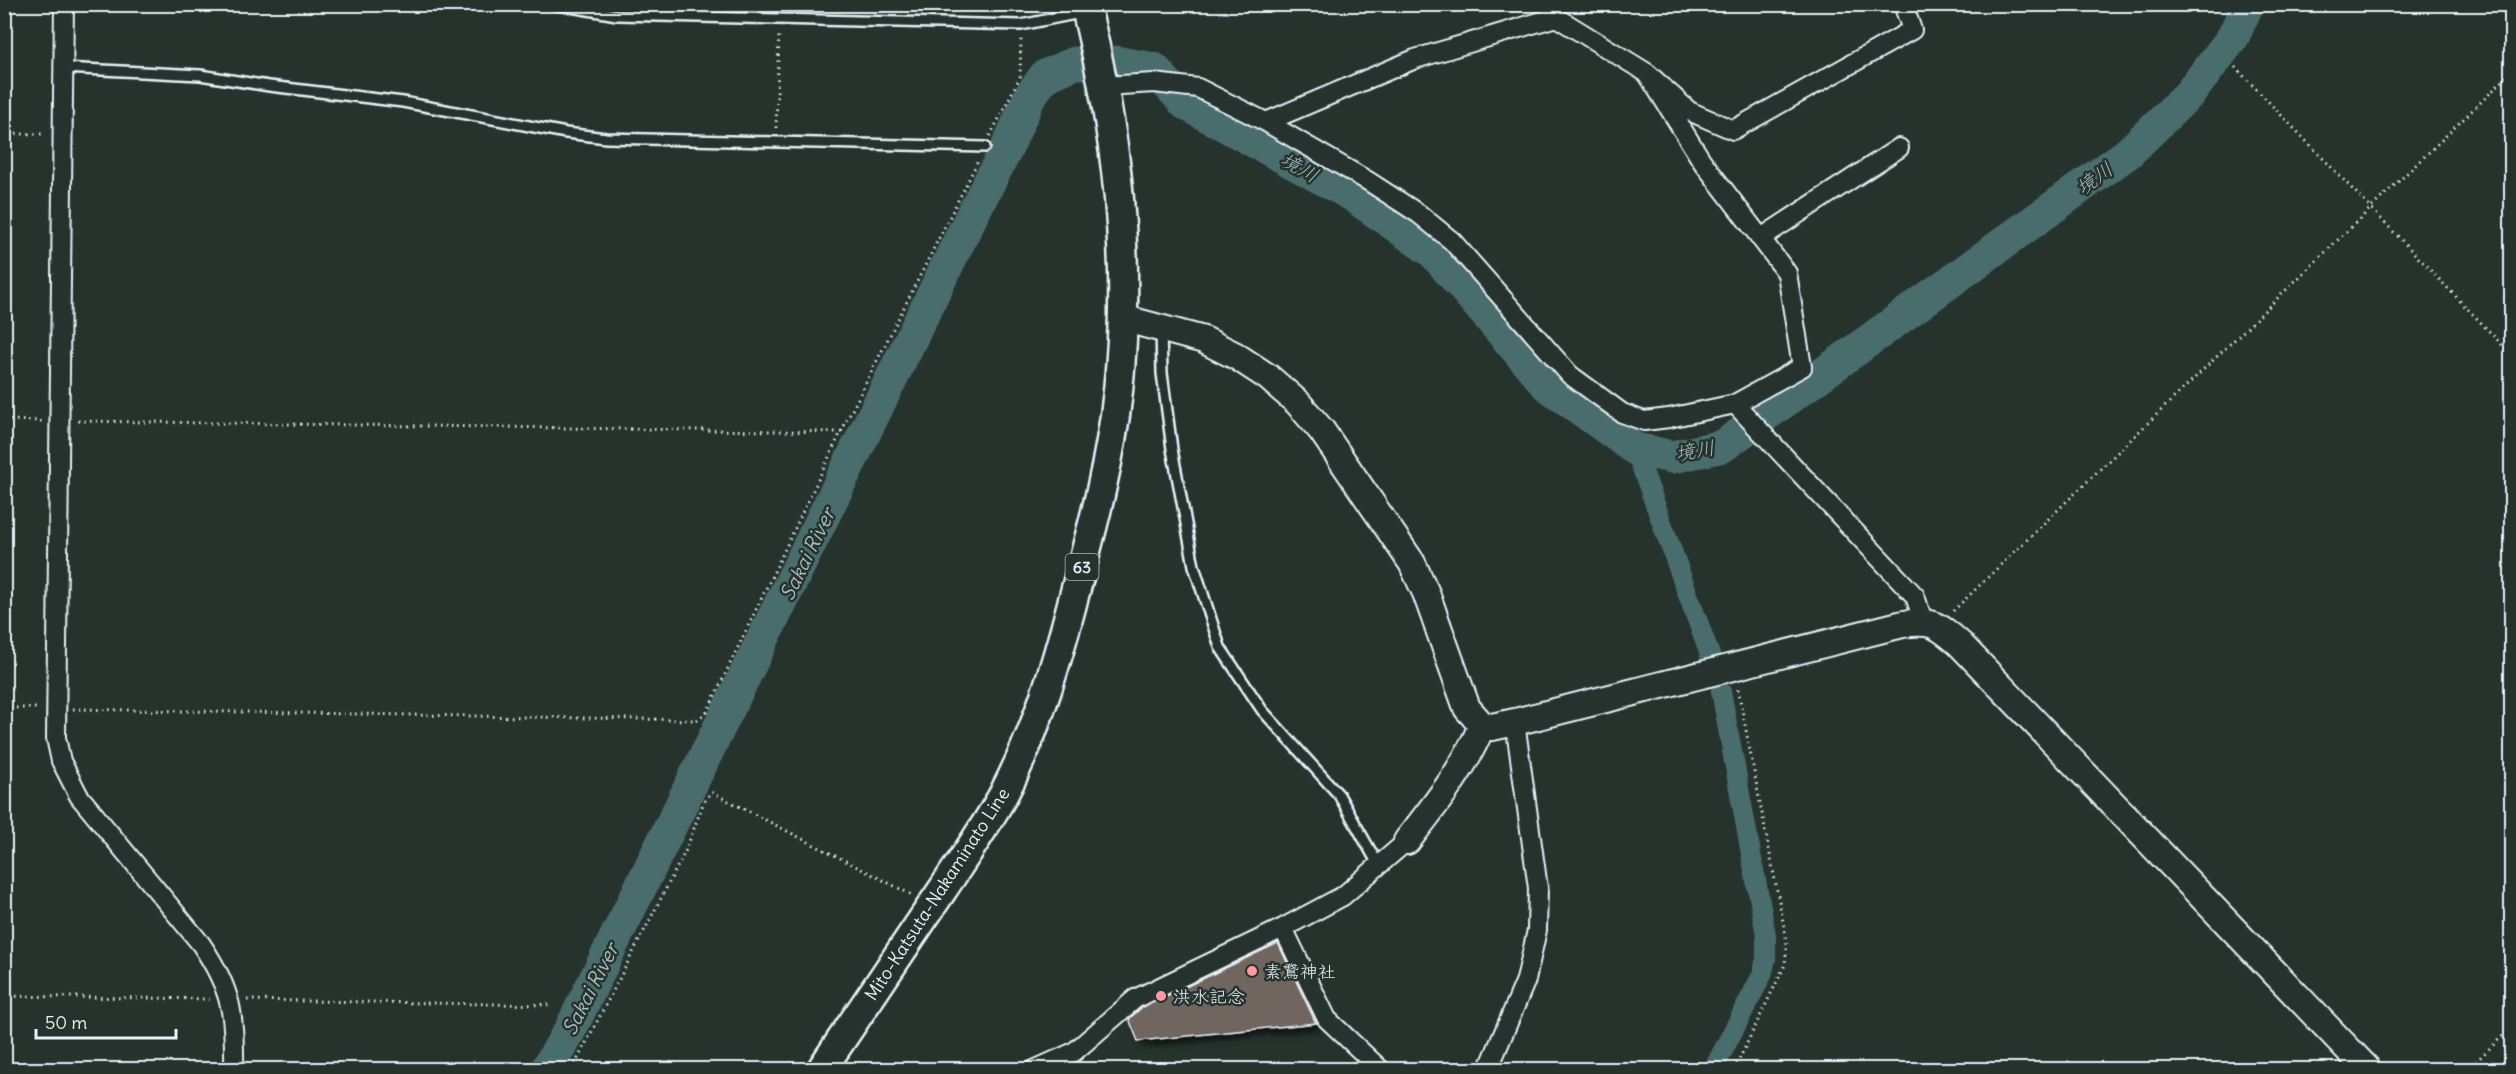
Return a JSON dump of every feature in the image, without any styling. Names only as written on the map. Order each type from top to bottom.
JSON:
[{"type":"main road","name":"Mito-Katsuta-Nakaminato Line","points":[[821,1070],[1002,797],[1026,745],[1060,650],[1094,522],[1119,390],[1122,318],[1121,201],[1105,86],[1086,8]]},
{"type":"street","points":[[64,4],[56,738],[61,761],[79,796],[201,944],[218,969],[230,999],[235,1028],[234,1070]]},
{"type":"street","points":[[1266,122],[1415,59],[1552,11],[1647,73],[1689,111],[1733,130],[1912,30],[1903,4]]},
{"type":"street","points":[[1105,86],[1154,83],[1198,88],[1266,122],[1368,181],[1419,214],[1452,242],[1570,375],[1622,413],[1644,421],[1740,410],[1802,367],[1787,273],[1702,160],[1647,73]]},
{"type":"street","points":[[1761,238],[1899,148]]},
{"type":"street","points":[[1122,318],[1204,340],[1236,356],[1268,377],[1298,403],[1322,431],[1412,563],[1426,593],[1467,708],[1482,725],[1492,727],[1515,722],[1734,667],[1931,623]]},
{"type":"street","points":[[1740,410],[1915,596],[1931,623],[1960,644],[2368,1070]]},
{"type":"street","points":[[1488,1070],[1526,980],[1537,930],[1538,888],[1515,722]]},
{"type":"street","points":[[1034,1070],[1074,1052],[1135,999],[1283,928],[1343,896],[1407,841],[1473,748],[1482,725]]},
{"type":"street","points":[[1283,928],[1327,1019],[1381,1070]]},
{"type":"lane","points":[[554,4],[617,15],[1021,25],[1086,8]]},
{"type":"lane","points":[[63,68],[200,75],[269,86],[403,102],[566,133],[606,138],[985,147]]},
{"type":"lane","points":[[1161,327],[1162,373],[1174,461],[1194,566],[1220,647],[1262,710],[1339,795],[1379,866]]},
{"type":"path","points":[[775,141],[779,19]]},
{"type":"path","points":[[4,708],[697,720],[706,712],[841,432],[1020,77],[1021,25]]},
{"type":"path","points":[[2235,67],[2511,355]]},
{"type":"path","points":[[1931,623],[2511,72]]},
{"type":"path","points":[[4,134],[62,135]]},
{"type":"path","points":[[4,420],[841,432]]},
{"type":"path","points":[[1734,667],[1787,942],[1785,966],[1734,1070]]},
{"type":"path","points":[[572,1070],[687,850],[703,804],[711,792],[915,896],[930,908]]},
{"type":"path","points":[[4,996],[551,1005]]},
{"type":"path","points":[[2467,1070],[2511,1027]]},
{"type":"building","name":"素鵞神社","points":[[1278,943],[1316,1023],[1138,1041],[1129,1019],[1141,1008]]},
{"type":"waterway","name":"境川","points":[[1115,62],[1154,69],[1186,104],[1352,195],[1433,252],[1547,385],[1635,449],[1672,457],[1723,446],[2128,153],[2190,93],[2233,37],[2248,4]]},
{"type":"waterway","name":"Sakai River","points":[[546,1070],[570,1030],[1006,150],[1030,96],[1045,76],[1075,63],[1087,63]]},
{"type":"waterway","points":[[1635,449],[1710,655]]},
{"type":"waterway","points":[[1713,1070],[1762,975],[1766,959],[1766,935],[1721,691]]},
{"type":"place","name":"素鵞神社","points":[[1252,971]]},
{"type":"place","name":"洪水記念","points":[[1161,996]]}]
